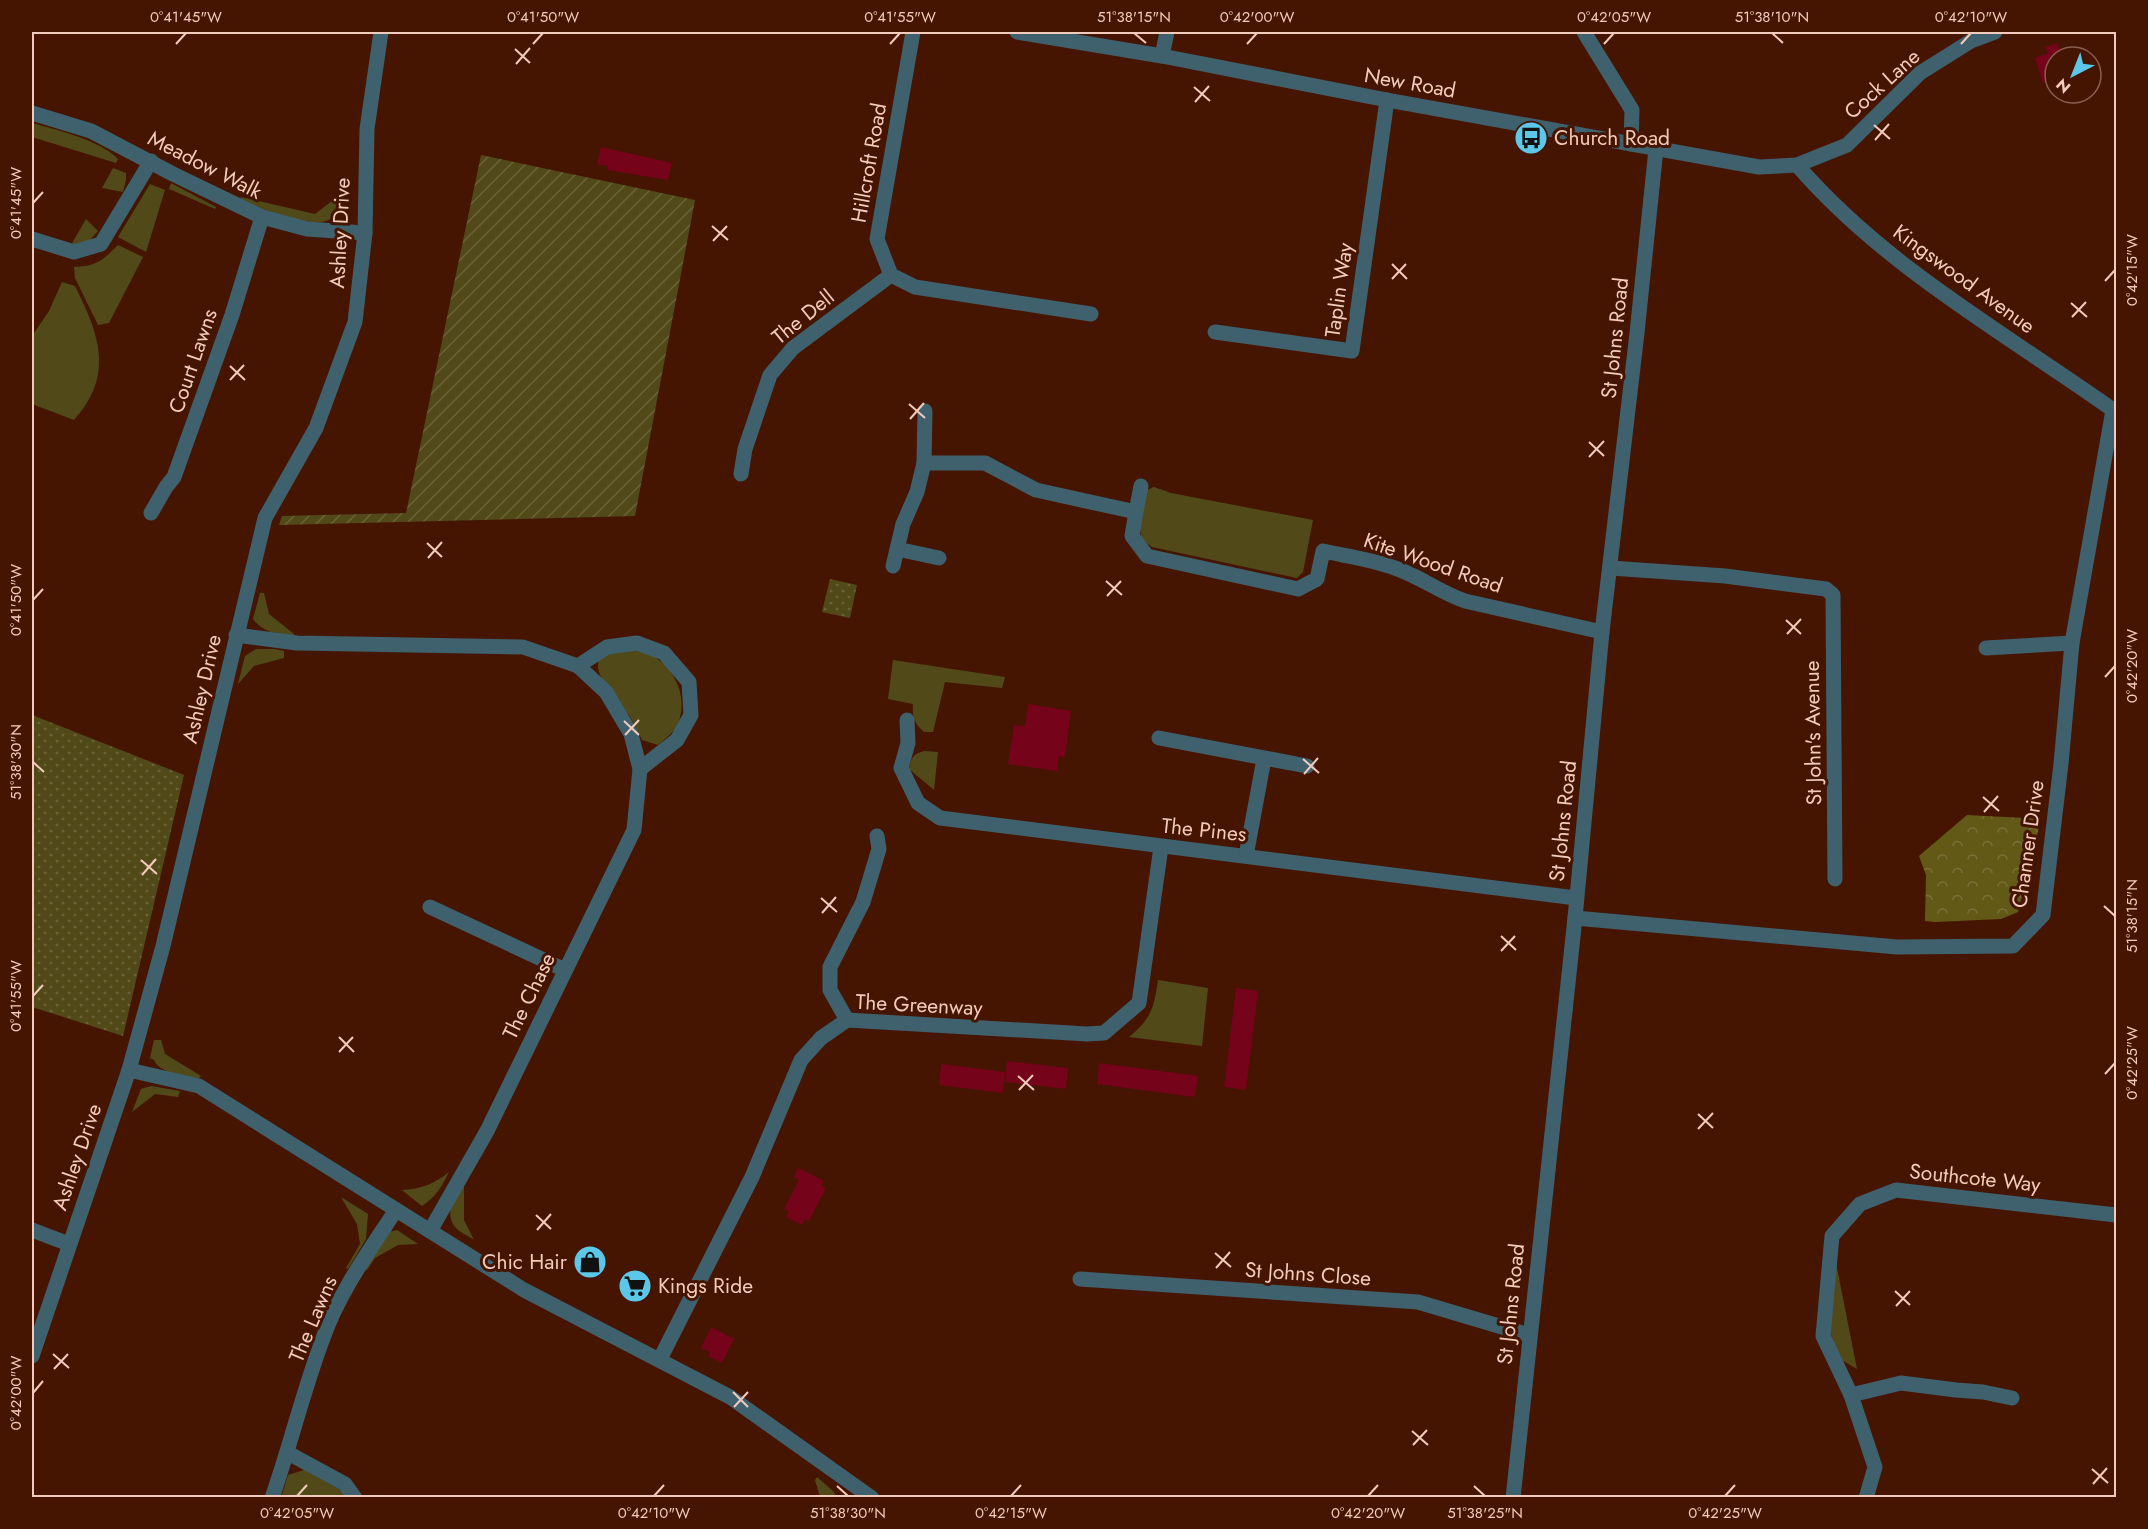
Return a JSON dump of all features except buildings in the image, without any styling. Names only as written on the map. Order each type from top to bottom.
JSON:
[{"type":"street","name":"Ashley Drive","points":[[32,1356],[129,1070],[163,946],[265,518],[316,428],[355,322],[365,233],[367,129],[381,32]]},
{"type":"street","name":"Hillcroft Road","points":[[891,275],[878,239],[913,32]]},
{"type":"street","name":"New Road","points":[[1017,32],[1041,33],[1387,100],[1759,167],[1797,165]]},
{"type":"street","points":[[1162,56],[1167,32]]},
{"type":"street","points":[[1584,32],[1632,110],[1631,144]]},
{"type":"street","name":"Cock Lane","points":[[1797,165],[1847,145],[1920,73],[1971,41],[1995,32]]},
{"type":"street","name":"Taplin Way","points":[[1215,332],[1352,351],[1387,100]]},
{"type":"street","name":"Meadow Walk","points":[[32,113],[91,131],[262,217],[308,229],[365,233]]},
{"type":"street","name":"St Johns Road","points":[[1513,1497],[1575,918],[1602,632],[1611,568],[1656,149]]},
{"type":"street","points":[[32,239],[74,252],[101,244],[151,161]]},
{"type":"street","name":"Kingswood Avenue","points":[[1797,165],[1818,189],[1894,255],[1941,291],[2115,411]]},
{"type":"street","name":"Court Lawns","points":[[151,513],[174,477],[232,315],[262,217]]},
{"type":"street","points":[[891,275],[915,287],[1091,314]]},
{"type":"street","name":"The Dell","points":[[741,474],[744,448],[770,375],[793,348],[891,275]]},
{"type":"street","points":[[893,566],[903,524],[917,492],[924,463],[925,411]]},
{"type":"street","name":"Channer Drive","points":[[1575,918],[1898,947],[2013,946],[2043,915],[2061,764],[2072,643],[2115,411]]},
{"type":"street","points":[[924,463],[986,464],[1036,490],[1136,512]]},
{"type":"street","name":"Kite Wood Road","points":[[1141,486],[1132,536],[1147,556],[1298,589],[1317,579],[1323,550],[1392,567],[1465,601],[1602,632]]},
{"type":"street","points":[[897,549],[939,558]]},
{"type":"street","name":"St John's Avenue","points":[[1611,568],[1725,576],[1826,589],[1833,595],[1835,879]]},
{"type":"street","name":"The Chase","points":[[236,635],[297,643],[523,647],[578,666],[606,692],[631,734],[640,769],[634,830],[487,1131],[430,1231]]},
{"type":"street","points":[[578,666],[607,647],[637,643],[664,653],[689,682],[691,716],[677,740],[640,769]]},
{"type":"street","points":[[1986,648],[2072,643]]},
{"type":"street","name":"The Pines","points":[[907,720],[908,742],[901,768],[918,803],[940,818],[1576,898]]},
{"type":"street","points":[[1159,738],[1307,766]]},
{"type":"street","points":[[1246,856],[1264,759]]},
{"type":"street","points":[[847,1020],[830,990],[830,967],[862,902],[879,849],[877,836]]},
{"type":"street","name":"The Greenway","points":[[660,1359],[752,1177],[801,1060],[821,1038],[847,1020],[1087,1034],[1104,1033],[1139,1003],[1161,847]]},
{"type":"street","points":[[430,907],[565,970]]},
{"type":"street","points":[[129,1070],[199,1086],[524,1290],[729,1397],[862,1495]]},
{"type":"street","name":"Southcote Way","points":[[1866,1497],[1875,1467],[1851,1395],[1823,1336],[1832,1236],[1860,1204],[1896,1190],[2116,1215]]},
{"type":"street","name":"The Lawns","points":[[272,1497],[288,1453],[322,1339],[352,1278],[396,1210]]},
{"type":"street","points":[[32,1230],[69,1244]]},
{"type":"street","name":"St Johns Close","points":[[1080,1279],[1418,1302],[1529,1335]]},
{"type":"street","points":[[1851,1395],[1901,1383],[1983,1392],[2012,1398]]},
{"type":"street","points":[[288,1453],[345,1484],[355,1497]]},
{"type":"shaded area","points":[[32,123],[89,141],[118,159],[116,163],[32,137]]},
{"type":"shaded area","points":[[481,155],[695,200],[635,516],[279,525],[282,516],[406,513]]},
{"type":"shaded area","points":[[113,168],[126,173],[123,192],[102,188]]},
{"type":"shaded area","points":[[171,183],[216,207],[215,209],[169,189]]},
{"type":"shaded area","points":[[150,184],[165,190],[146,252],[118,237]]},
{"type":"shaded area","points":[[345,191],[347,208],[322,222],[292,219],[240,201],[241,197],[315,214]]},
{"type":"shaded area","points":[[86,219],[98,231],[87,243],[71,245]]},
{"type":"shaded area","points":[[118,245],[143,257],[109,323],[98,325],[75,278],[74,267],[99,262]]},
{"type":"shaded area","points":[[62,282],[75,286],[91,321],[99,354],[99,370],[95,387],[87,403],[74,420],[32,404],[32,336],[49,311]]},
{"type":"shaded area","points":[[1154,487],[1171,493],[1313,520],[1303,572],[1297,578],[1152,547],[1142,540],[1140,530],[1147,490]]},
{"type":"shaded area","points":[[830,579],[857,585],[850,618],[822,612]]},
{"type":"shaded area","points":[[260,593],[264,593],[269,614],[294,634],[294,637],[266,630],[253,619]]},
{"type":"shaded area","points":[[256,649],[284,651],[284,658],[254,666],[238,684],[245,656]]},
{"type":"shaded area","points":[[622,649],[643,652],[658,659],[671,673],[680,691],[679,721],[673,732],[658,745],[642,740],[629,715],[611,693],[600,674],[598,665],[600,658],[610,651]]},
{"type":"shaded area","points":[[893,660],[1005,677],[1002,688],[945,682],[933,732],[924,732],[914,720],[913,704],[888,699]]},
{"type":"shaded area","points":[[32,715],[184,775],[123,1036],[32,1007]]},
{"type":"shaded area","points":[[924,751],[938,752],[934,790],[909,769],[913,757]]},
{"type":"shaded area","points":[[1158,980],[1208,988],[1202,1046],[1129,1037],[1147,1018],[1155,998]]},
{"type":"shaded area","points":[[154,1040],[161,1040],[165,1054],[201,1076],[198,1079],[161,1068],[150,1058]]},
{"type":"shaded area","points":[[151,1086],[180,1091],[178,1097],[155,1094],[132,1112],[141,1089]]},
{"type":"shaded area","points":[[449,1172],[438,1191],[422,1206],[402,1190],[427,1185]]},
{"type":"shaded area","points":[[464,1184],[464,1220],[474,1240],[457,1229],[451,1218],[450,1212],[454,1200]]},
{"type":"shaded area","points":[[341,1197],[368,1214],[366,1239],[348,1269],[346,1268],[360,1244],[357,1224]]},
{"type":"shaded area","points":[[397,1230],[418,1244],[398,1245],[375,1258],[367,1270],[364,1268],[389,1232]]},
{"type":"shaded area","points":[[1836,1263],[1857,1369],[1840,1359],[1829,1329]]},
{"type":"shaded area","points":[[304,1470],[342,1491],[346,1498],[281,1498],[288,1475]]},
{"type":"shaded area","points":[[817,1477],[834,1492],[836,1497],[820,1497],[815,1480]]},
{"type":"green space","points":[[1967,815],[2041,819],[2018,912],[2001,919],[1925,921],[1926,875],[1919,856]]},
{"type":"place","name":"Church Road","points":[[1531,138]]},
{"type":"place","name":"Chic Hair","points":[[590,1262]]},
{"type":"place","name":"Kings Ride","points":[[635,1286]]}]
